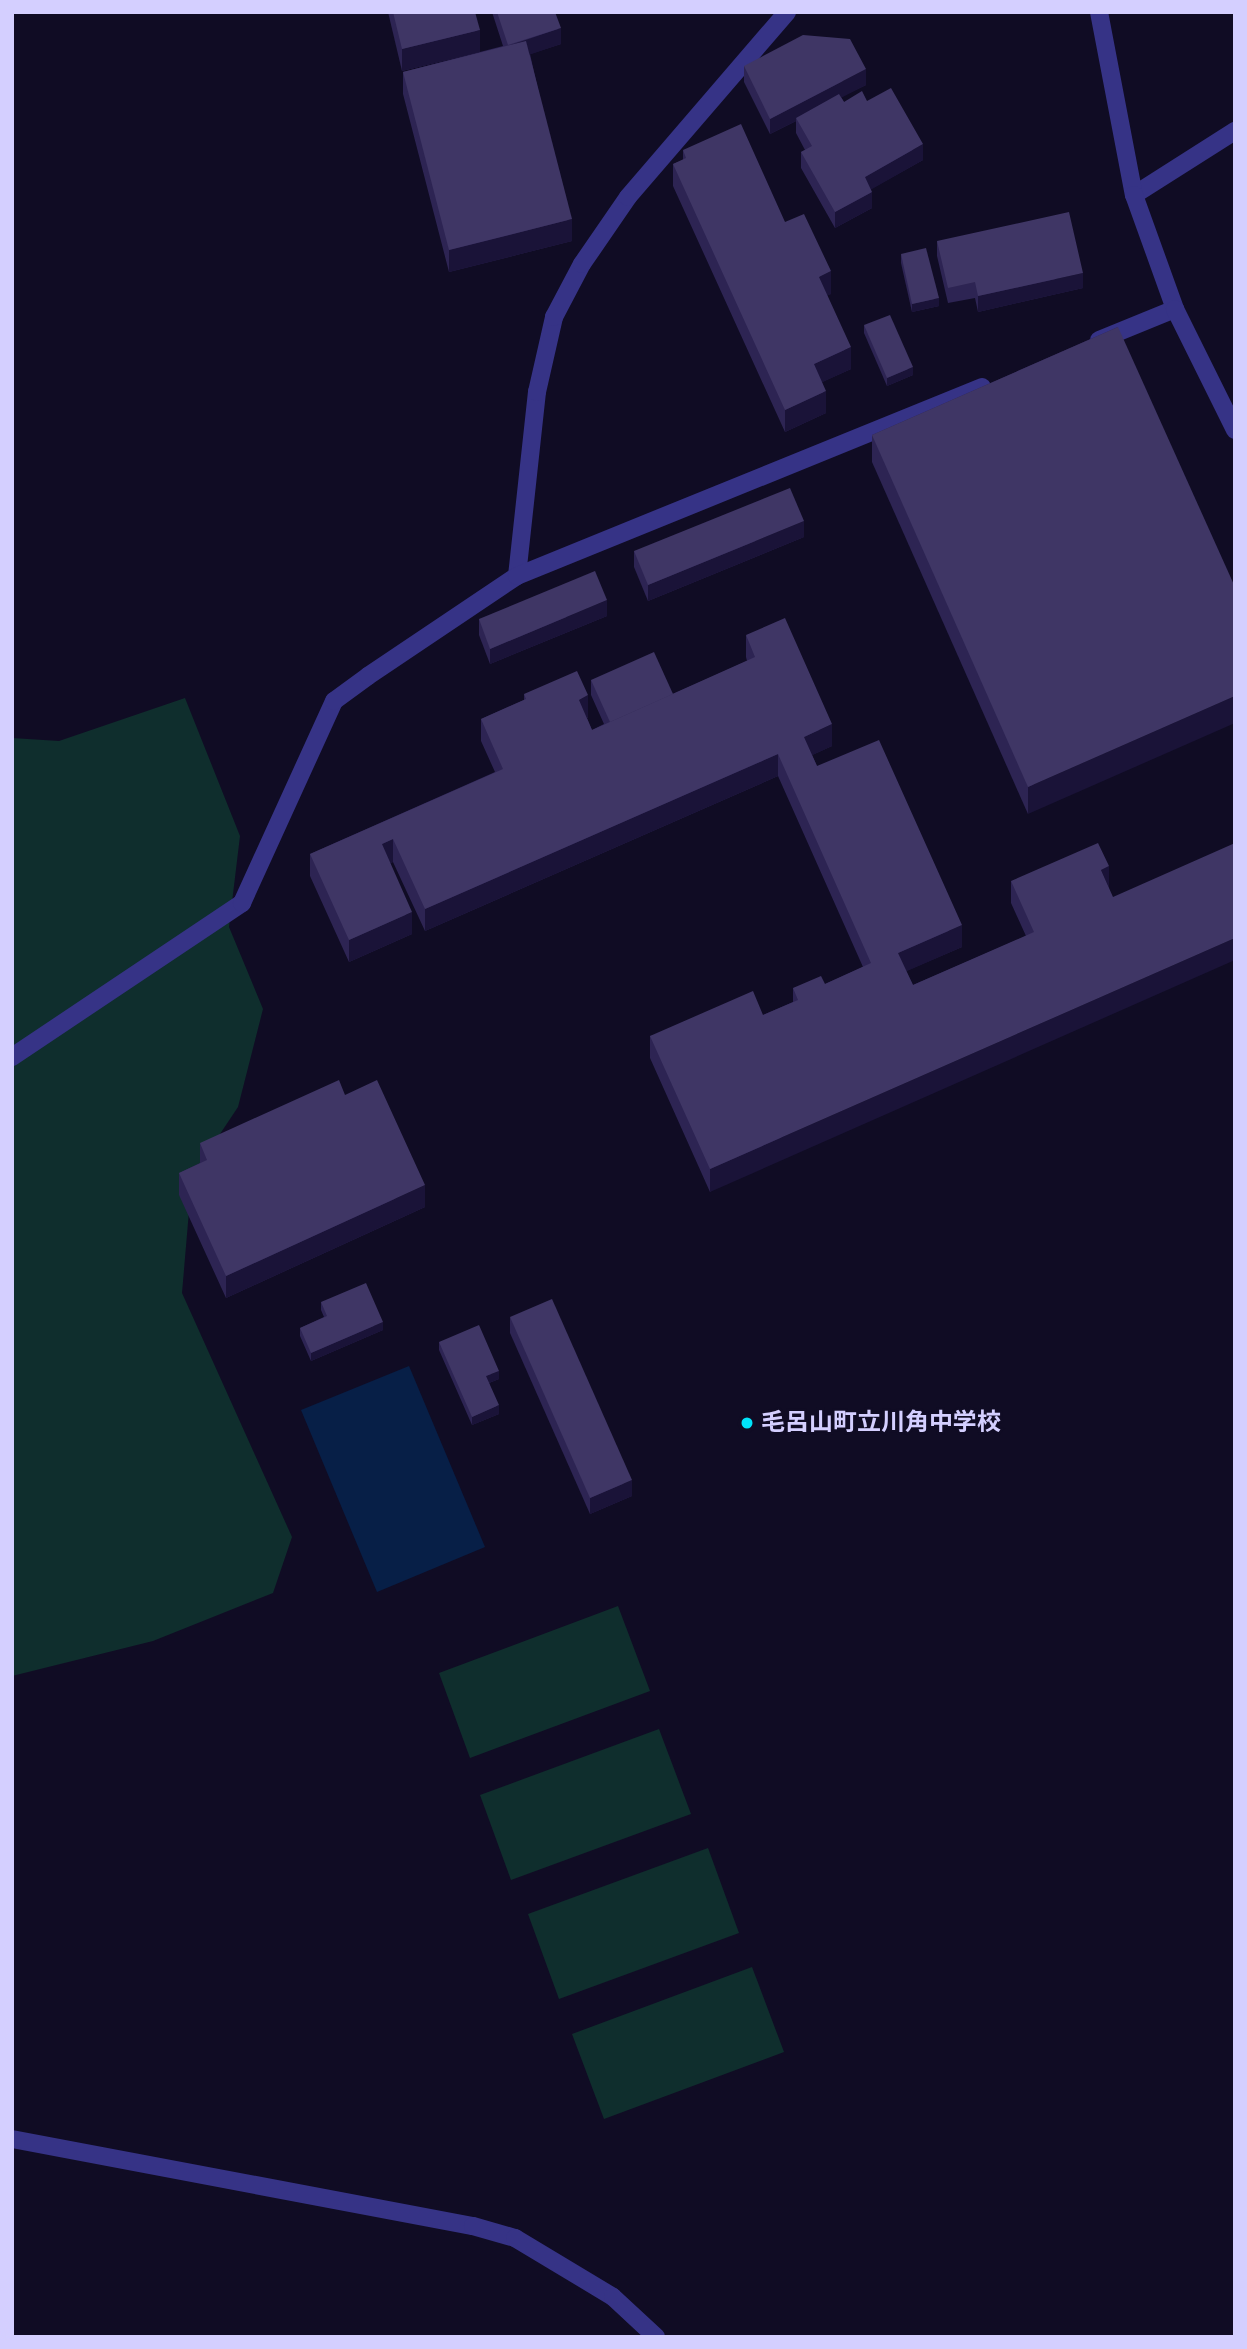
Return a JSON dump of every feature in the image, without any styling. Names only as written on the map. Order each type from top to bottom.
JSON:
[{"type":"street","points":[[517,576],[537,392],[554,317],[582,264],[628,197],[787,12]]},
{"type":"street","points":[[1099,12],[1134,195],[1175,309],[1235,430]]},
{"type":"street","points":[[1134,195],[1235,131]]},
{"type":"street","points":[[1084,346],[1175,309]]},
{"type":"street","points":[[12,1057],[242,903],[334,701],[517,576],[994,383]]},
{"type":"street","points":[[12,2138],[473,2226],[515,2238],[613,2297],[656,2337]]},
{"type":"green space","points":[[185,698],[240,836],[229,927],[263,1009],[238,1107],[192,1176],[182,1293],[292,1537],[273,1593],[153,1641],[12,1676],[12,738],[59,741]]},
{"type":"green space","points":[[618,1606],[650,1691],[470,1758],[439,1673]]},
{"type":"green space","points":[[659,1729],[691,1814],[511,1880],[480,1795]]},
{"type":"green space","points":[[708,1848],[739,1933],[559,1999],[528,1914]]},
{"type":"green space","points":[[752,1967],[784,2052],[604,2119],[572,2034]]},
{"type":"water","points":[[409,1366],[485,1547],[377,1592],[301,1410]]},
{"type":"building","points":[[393,12],[475,12],[480,30],[402,49]]},
{"type":"building","points":[[497,12],[555,12],[561,28],[508,45]]},
{"type":"building","points":[[803,35],[850,39],[866,69],[770,119],[744,66]]},
{"type":"building","points":[[526,41],[572,219],[449,250],[403,72]]},
{"type":"building","points":[[891,88],[923,144],[865,177],[872,192],[835,212],[801,152],[812,146],[796,118],[839,94],[844,102],[862,91],[867,101]]},
{"type":"building","points":[[741,124],[785,222],[804,214],[831,271],[819,277],[851,347],[814,364],[826,391],[785,410],[673,164],[686,158],[683,150]]},
{"type":"building","points":[[1069,212],[1083,273],[978,296],[975,282],[948,288],[937,241]]},
{"type":"building","points":[[926,248],[939,298],[912,304],[901,254]]},
{"type":"building","points":[[890,315],[913,367],[887,378],[864,325]]},
{"type":"building","points":[[1118,327],[1235,587],[1235,696],[1028,787],[872,435]]},
{"type":"building","points":[[790,488],[804,521],[648,585],[634,551]]},
{"type":"building","points":[[595,571],[607,600],[490,649],[479,619]]},
{"type":"building","points":[[785,618],[832,724],[804,737],[817,766],[879,740],[962,925],[898,953],[913,985],[1034,932],[1011,881],[1098,843],[1109,866],[1101,870],[1113,897],[1235,843],[1235,938],[710,1169],[650,1036],[753,991],[763,1015],[798,1000],[793,988],[821,976],[825,984],[871,963],[778,754],[425,909],[393,839],[382,844],[412,912],[349,940],[310,854],[503,769],[481,719],[526,699],[524,694],[577,671],[588,695],[579,700],[592,730],[755,657],[746,635]]},
{"type":"building","points":[[654,652],[673,694],[610,722],[591,680]]},
{"type":"building","points":[[339,1080],[345,1095],[377,1080],[425,1185],[226,1276],[179,1173],[207,1160],[200,1143]]},
{"type":"building","points":[[366,1283],[383,1322],[311,1353],[300,1328],[327,1316],[321,1302]]},
{"type":"building","points":[[552,1299],[632,1480],[590,1498],[510,1317]]},
{"type":"building","points":[[479,1325],[499,1371],[486,1376],[499,1405],[472,1417],[439,1342]]},
{"type":"place","name":"毛呂山町立川角中学校","points":[[747,1423]]}]
